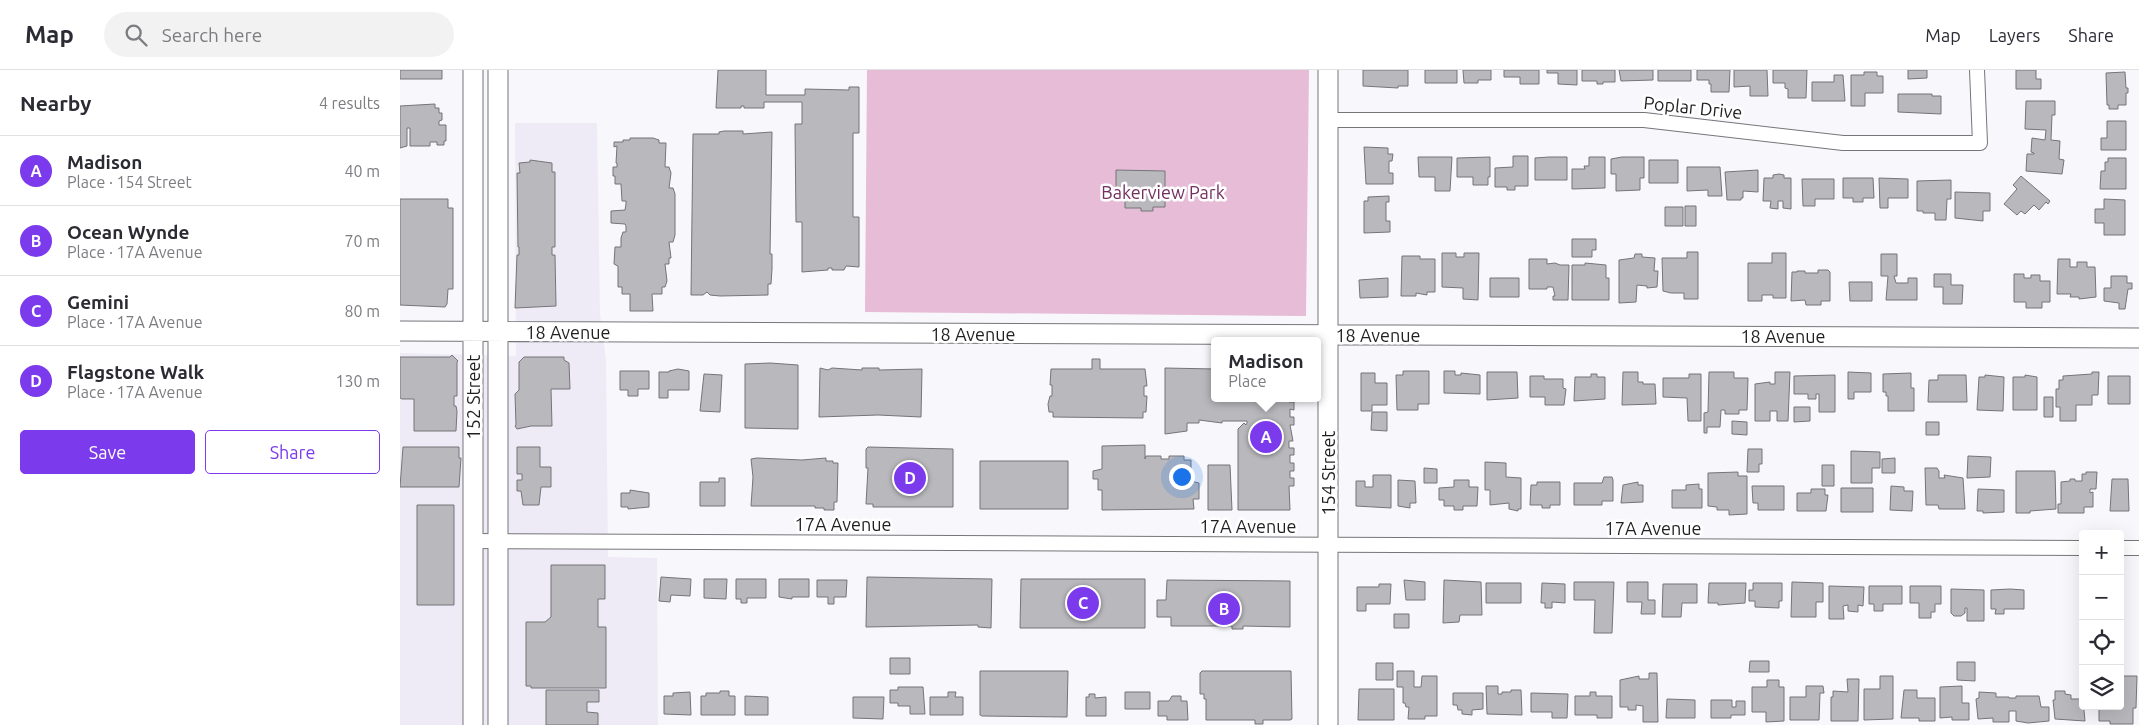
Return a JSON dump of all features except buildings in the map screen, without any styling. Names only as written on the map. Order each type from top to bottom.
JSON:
[{"type":"street","name":"152 Street","points":[[473,725],[472,218],[474,70]]},
{"type":"street","name":"152 Street","points":[[498,70],[498,725]]},
{"type":"street","name":"154 Street","points":[[1328,70],[1328,725]]},
{"type":"street","name":"Poplar Drive","points":[[1328,120],[1644,120],[1844,143],[1980,144],[1977,70]]},
{"type":"street","points":[[472,218],[482,220],[487,224],[488,240],[498,271]]},
{"type":"street","name":"18 Avenue","points":[[400,331],[2139,338]]},
{"type":"street","name":"17A Avenue","points":[[473,541],[2079,548]]},
{"type":"street","points":[[2124,548],[2139,548]]},
{"type":"shaded area","points":[[515,123],[597,123],[600,314],[606,360],[608,557],[657,558],[658,725],[400,725],[400,353],[516,356]]},
{"type":"green space","name":"Bakerview Park","points":[[867,70],[1309,70],[1306,316],[865,312]]},
{"type":"place","name":"Madison","points":[[1266,437]]},
{"type":"place","name":"Flagstone Walk","points":[[910,478]]},
{"type":"place","name":"Gemini","points":[[1083,603]]},
{"type":"place","name":"Ocean Wynde","points":[[1224,609]]}]
